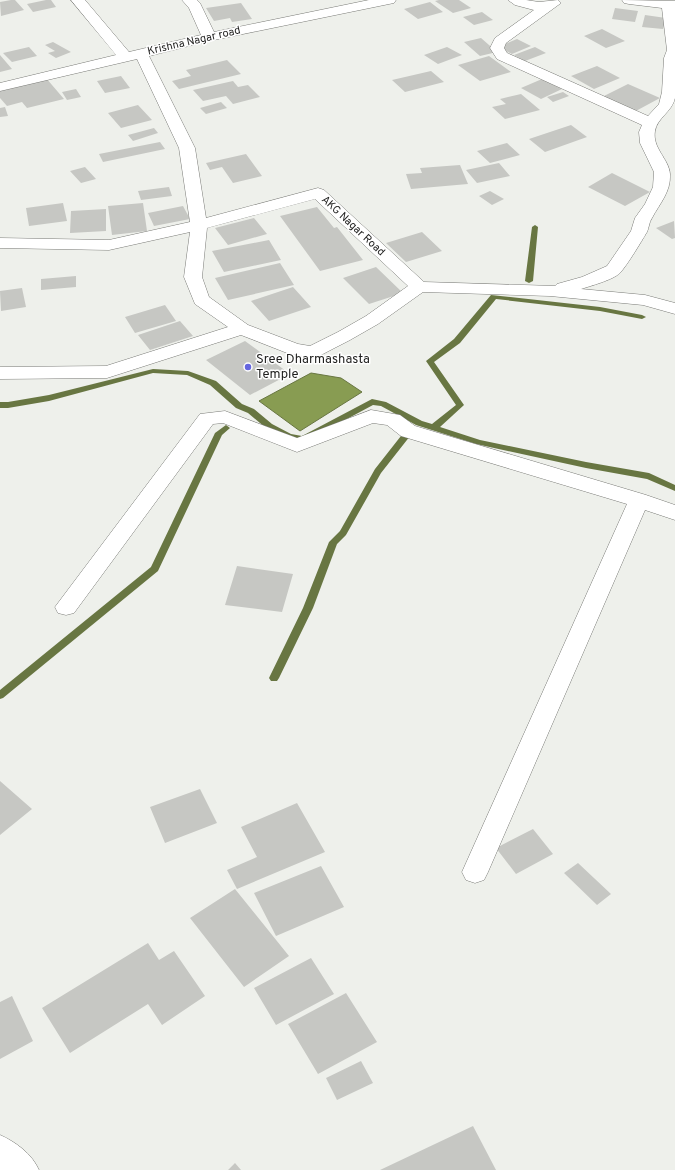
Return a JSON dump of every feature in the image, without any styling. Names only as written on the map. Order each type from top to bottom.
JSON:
[{"type":"street","points":[[78,0],[133,55],[187,148],[199,225],[193,277],[201,300],[242,329],[294,349],[312,352],[372,320],[419,287],[550,291],[645,300],[675,309]]},
{"type":"street","points":[[189,0],[195,6],[209,37]]},
{"type":"street","name":"Krishna Nagar road","points":[[0,87],[345,4],[389,0]]},
{"type":"street","points":[[515,0],[525,5],[535,7],[550,5],[564,0]]},
{"type":"street","points":[[550,291],[588,281],[613,270],[639,231],[643,218],[653,205],[661,186],[662,172],[648,143],[647,132],[650,123],[666,105],[669,92],[671,58],[674,50],[671,34],[672,5],[629,0]]},
{"type":"street","points":[[550,5],[500,41],[497,48],[502,56],[650,123]]},
{"type":"street","name":"AKG Nagar Road","points":[[0,243],[109,245],[199,225],[318,193],[419,287]]},
{"type":"street","points":[[0,373],[107,372],[242,329]]},
{"type":"street","points":[[66,607],[207,418],[225,416],[297,446],[371,416],[393,420],[408,431],[639,500],[675,513]]},
{"type":"street","points":[[475,872],[639,500]]},
{"type":"street","points":[[0,1150],[24,1170]]},
{"type":"shaded area","points":[[311,373],[341,378],[362,392],[300,431],[259,401]]},
{"type":"building","points":[[15,0],[24,10],[1,16],[0,2]]},
{"type":"building","points":[[51,0],[56,7],[33,12],[27,4]]},
{"type":"building","points":[[459,0],[471,8],[453,13],[435,1]]},
{"type":"building","points":[[430,2],[443,12],[418,19],[404,9]]},
{"type":"building","points":[[241,3],[252,19],[232,22],[230,18],[214,21],[206,8]]},
{"type":"building","points":[[615,8],[638,11],[635,22],[612,19]]},
{"type":"building","points":[[482,12],[493,20],[474,25],[463,17]]},
{"type":"building","points":[[645,15],[666,18],[663,29],[642,27]]},
{"type":"building","points":[[602,29],[625,41],[606,48],[584,36]]},
{"type":"building","points":[[481,38],[497,52],[480,56],[464,42]]},
{"type":"building","points":[[517,39],[531,46],[512,54],[498,47]]},
{"type":"building","points":[[53,42],[71,52],[56,58],[48,53],[55,51],[45,45]]},
{"type":"building","points":[[29,47],[37,56],[12,62],[3,53]]},
{"type":"building","points":[[447,47],[462,55],[438,64],[424,55]]},
{"type":"building","points":[[535,47],[546,53],[525,61],[514,55]]},
{"type":"building","points":[[0,55],[12,69],[0,72]]},
{"type":"building","points":[[489,56],[511,72],[480,81],[458,65]]},
{"type":"building","points":[[227,60],[241,74],[179,89],[172,81],[191,76],[186,70]]},
{"type":"building","points":[[597,66],[620,78],[594,89],[571,76]]},
{"type":"building","points":[[431,71],[444,82],[405,92],[392,80]]},
{"type":"building","points":[[121,76],[130,88],[105,93],[97,81]]},
{"type":"building","points":[[46,78],[64,99],[27,108],[22,102],[7,106],[0,98],[0,89]]},
{"type":"building","points":[[542,79],[562,89],[541,99],[521,88]]},
{"type":"building","points":[[233,81],[238,87],[248,85],[260,97],[233,104],[226,96],[203,101],[193,90]]},
{"type":"building","points":[[628,84],[660,98],[634,112],[602,97]]},
{"type":"building","points":[[76,89],[81,97],[67,100],[62,92]]},
{"type":"building","points":[[563,92],[569,96],[553,102],[547,97]]},
{"type":"building","points":[[521,94],[540,110],[505,119],[492,107],[506,104],[500,99]]},
{"type":"building","points":[[221,102],[227,108],[206,114],[200,108]]},
{"type":"building","points":[[138,105],[152,120],[121,128],[108,113]]},
{"type":"building","points":[[5,107],[8,116],[0,117],[0,108]]},
{"type":"building","points":[[571,125],[587,137],[545,152],[529,139]]},
{"type":"building","points":[[154,128],[158,133],[133,141],[128,135]]},
{"type":"building","points":[[160,142],[165,149],[103,162],[99,154]]},
{"type":"building","points":[[507,143],[520,155],[490,163],[477,151]]},
{"type":"building","points":[[246,154],[262,176],[233,183],[222,167],[210,170],[206,163]]},
{"type":"building","points":[[499,163],[510,176],[477,183],[466,170]]},
{"type":"building","points":[[460,165],[468,184],[411,189],[406,174],[422,173],[420,168]]},
{"type":"building","points":[[85,167],[96,179],[81,183],[70,171]]},
{"type":"building","points":[[612,173],[650,192],[625,206],[588,187]]},
{"type":"building","points":[[169,187],[172,196],[141,200],[138,191]]},
{"type":"building","points":[[490,191],[504,199],[492,205],[479,196]]},
{"type":"building","points":[[63,203],[67,221],[29,226],[26,208]]},
{"type":"building","points":[[143,203],[147,231],[112,235],[108,206]]},
{"type":"building","points":[[183,206],[190,219],[154,226],[148,213]]},
{"type":"building","points":[[317,207],[334,228],[337,227],[363,260],[320,271],[280,216]]},
{"type":"building","points":[[106,209],[106,231],[70,233],[71,211]]},
{"type":"building","points":[[254,218],[267,234],[228,245],[215,228]]},
{"type":"building","points":[[674,221],[675,238],[672,239],[656,228]]},
{"type":"building","points":[[422,232],[442,251],[406,262],[386,243]]},
{"type":"building","points":[[269,240],[281,260],[224,272],[212,251]]},
{"type":"building","points":[[280,263],[294,285],[228,300],[215,278]]},
{"type":"building","points":[[376,267],[403,293],[369,304],[343,278]]},
{"type":"building","points":[[76,276],[76,287],[41,290],[41,279]]},
{"type":"building","points":[[293,287],[311,307],[269,321],[251,301]]},
{"type":"building","points":[[22,288],[26,307],[1,311],[0,291]]},
{"type":"building","points":[[165,305],[176,321],[135,333],[125,317]]},
{"type":"building","points":[[180,321],[193,336],[150,350],[138,335]]},
{"type":"building","name":"Sree Dharmashasta Temple","points":[[245,341],[290,374],[250,395],[206,360]]},
{"type":"building","points":[[237,566],[293,574],[282,612],[225,605]]},
{"type":"building","points":[[0,781],[32,809],[0,835]]},
{"type":"building","points":[[200,789],[217,823],[165,843],[150,807]]},
{"type":"building","points":[[297,803],[325,852],[237,889],[227,870],[257,857],[241,827]]},
{"type":"building","points":[[533,829],[553,854],[516,874],[496,848]]},
{"type":"building","points":[[578,863],[611,894],[597,905],[564,873]]},
{"type":"building","points":[[321,866],[344,907],[276,936],[254,893]]},
{"type":"building","points":[[235,889],[289,956],[244,987],[190,918]]},
{"type":"building","points":[[148,943],[159,960],[174,951],[205,996],[162,1025],[148,1004],[70,1053],[42,1008]]},
{"type":"building","points":[[311,958],[334,994],[276,1025],[254,988]]},
{"type":"building","points":[[346,993],[377,1042],[318,1074],[288,1024]]},
{"type":"building","points":[[12,996],[33,1041],[0,1059],[0,1002]]},
{"type":"building","points":[[361,1061],[373,1083],[337,1100],[326,1078]]},
{"type":"building","points":[[473,1126],[496,1170],[380,1170]]},
{"type":"building","points":[[235,1163],[241,1170],[228,1170]]},
{"type":"waterway","points":[[529,281],[535,227]]},
{"type":"waterway","points":[[433,428],[460,405],[430,361],[457,341],[494,297],[600,309],[642,317]]},
{"type":"waterway","points":[[0,405],[49,398],[153,371],[188,373],[213,383],[239,406],[251,411],[269,426],[289,436],[303,439],[372,402],[383,404],[419,423],[433,428]]},
{"type":"waterway","points":[[0,695],[155,569],[219,433],[226,428]]},
{"type":"waterway","points":[[433,428],[479,442],[586,465],[649,476],[675,488]]},
{"type":"waterway","points":[[274,678],[308,608],[333,542],[343,533],[378,471],[411,429]]},
{"type":"place","name":"Sree Dharmashasta Temple","points":[[248,367]]}]
